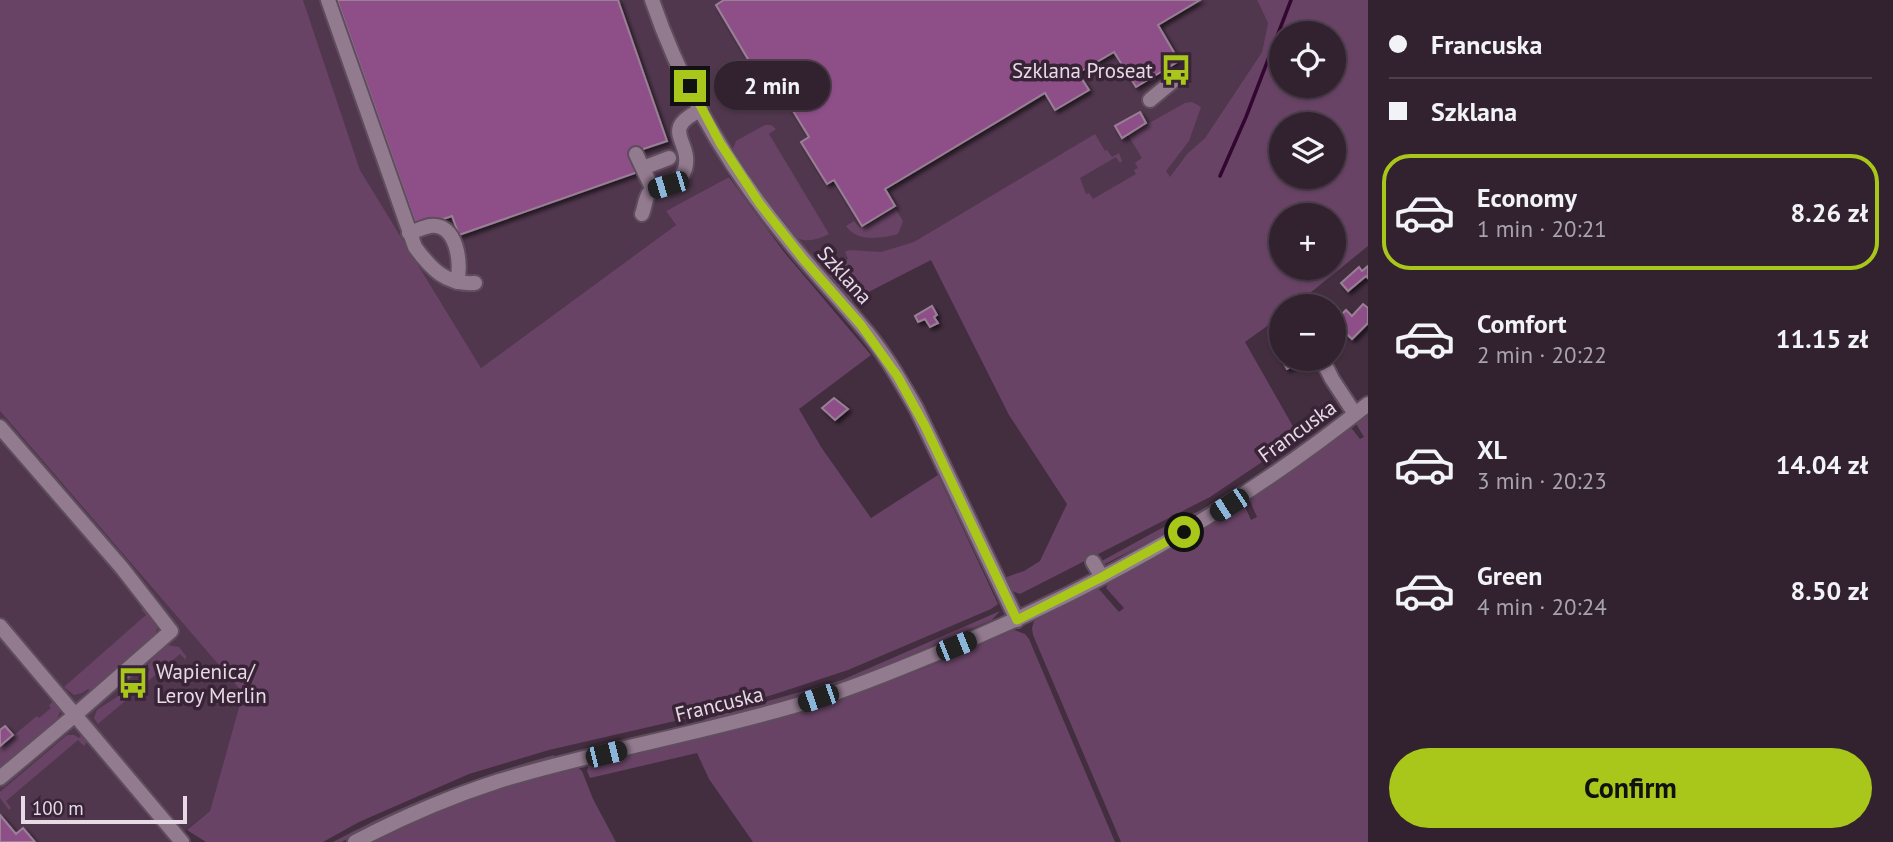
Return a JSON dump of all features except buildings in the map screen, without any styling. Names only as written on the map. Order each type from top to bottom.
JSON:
[{"type":"street","points":[[328,0],[409,233],[427,263],[438,274],[457,282],[475,283]]},
{"type":"street","name":"Szklana","points":[[652,0],[677,62],[720,143],[760,204],[804,260],[861,325],[898,377],[922,420],[1017,620]]},
{"type":"street","points":[[1150,100],[1178,76]]},
{"type":"street","points":[[642,214],[646,198],[653,190],[674,182],[684,173],[685,158],[679,128],[687,117],[701,110]]},
{"type":"street","points":[[636,154],[653,190]]},
{"type":"street","points":[[643,168],[669,158]]},
{"type":"street","points":[[409,233],[432,225],[443,227],[450,233],[459,266],[457,282]]},
{"type":"street","points":[[1328,371],[1355,414]]},
{"type":"street","name":"Francuska","points":[[355,842],[452,798],[559,758],[700,724],[800,705],[979,637],[1102,577],[1184,532],[1368,404]]},
{"type":"street","points":[[0,427],[122,568],[171,631],[0,778]]},
{"type":"street","points":[[1093,562],[1102,577]]},
{"type":"street","points":[[0,626],[182,842]]},
{"type":"shaded area","points":[[0,0],[303,0],[360,170],[481,368],[676,225],[666,211],[729,177],[784,252],[871,355],[799,409],[821,447],[871,518],[938,475],[998,604],[848,670],[772,695],[701,715],[549,750],[469,774],[359,822],[323,842],[206,842],[187,830],[210,811],[243,693],[0,411]]},
{"type":"shaded area","points":[[303,0],[643,0],[688,104],[729,177],[666,211],[676,225],[481,368],[360,170]]},
{"type":"shaded area","points":[[660,0],[1257,0],[1268,23],[1262,52],[1205,138],[1188,153],[1121,270],[1052,191],[849,302],[792,235],[726,141],[684,61]]},
{"type":"shaded area","points":[[1257,0],[1368,0],[1368,246],[1346,264],[1346,203],[1269,203],[1269,280],[1326,280],[1309,294],[1269,294],[1269,325],[1245,342],[1299,437],[1210,497],[1020,594],[1012,591],[1004,578],[1024,571],[1040,561],[1067,504],[1009,415],[931,260],[849,302],[829,275],[831,255],[837,266],[848,259],[845,252],[849,250],[881,252],[914,242],[1095,134],[1105,151],[1112,157],[1119,153],[1122,161],[1120,163],[1116,157],[1080,178],[1086,194],[1089,193],[1093,199],[1136,174],[1134,170],[1138,168],[1135,163],[1142,158],[1128,135],[1185,103],[1192,102],[1201,107],[1189,141],[1166,171],[1170,177],[1188,153],[1205,138],[1262,52],[1268,23]]},
{"type":"shaded area","points":[[765,125],[776,129],[769,134],[829,234],[805,240],[790,233],[762,199],[732,151],[736,141]]},
{"type":"shaded area","points":[[895,208],[903,221],[898,234],[877,238],[863,237],[846,226],[854,221],[860,228]]},
{"type":"shaded area","points":[[0,411],[243,693],[210,811],[173,840],[174,842],[0,842]]},
{"type":"shaded area","points":[[1368,412],[1368,842],[1121,842],[1033,635],[1034,621],[1098,588],[1119,612],[1124,608],[1106,588],[1108,583],[1153,559],[1239,505],[1246,509],[1251,520],[1257,517],[1249,499],[1348,428],[1360,439],[1364,437],[1355,422]]},
{"type":"shaded area","points":[[1240,485],[1242,488],[1207,512],[1103,565],[1100,562],[1201,510]]},
{"type":"shaded area","points":[[145,608],[158,626],[153,639],[91,692],[88,689],[74,695],[64,687],[146,615],[141,609]]},
{"type":"shaded area","points":[[1000,611],[992,620],[842,684],[705,723],[704,721],[842,680]]},
{"type":"shaded area","points":[[1014,630],[1025,634],[1029,639],[1115,842],[753,842],[709,779],[697,753],[590,778],[587,771],[589,764],[760,722],[861,692]]},
{"type":"shaded area","points":[[167,645],[179,647],[186,660],[180,654],[98,724],[94,718],[97,710],[128,692],[145,677],[150,670],[147,666]]},
{"type":"shaded area","points":[[55,700],[60,712],[56,721],[0,769],[0,747],[37,716],[39,718],[51,708],[49,705]]},
{"type":"shaded area","points":[[83,734],[88,740],[84,746],[78,740],[6,801],[11,808],[9,810],[0,798],[0,792],[67,735],[79,738]]},
{"type":"shaded area","points":[[554,755],[554,759],[367,828],[342,842],[333,842],[441,792]]},
{"type":"shaded area","points":[[577,767],[582,771],[593,799],[616,842],[373,842],[398,827],[448,806]]},
{"type":"waterway","points":[[1220,176],[1291,0]]},
{"type":"place","name":"Szklana Proseat","points":[[1176,70]]},
{"type":"place","name":"Wapienica/ Leroy Merlin","points":[[133,683]]},
{"type":"route","points":[[690,86],[720,143],[760,204],[781,233],[861,325],[898,377],[925,426],[1017,620],[1184,532]]}]
